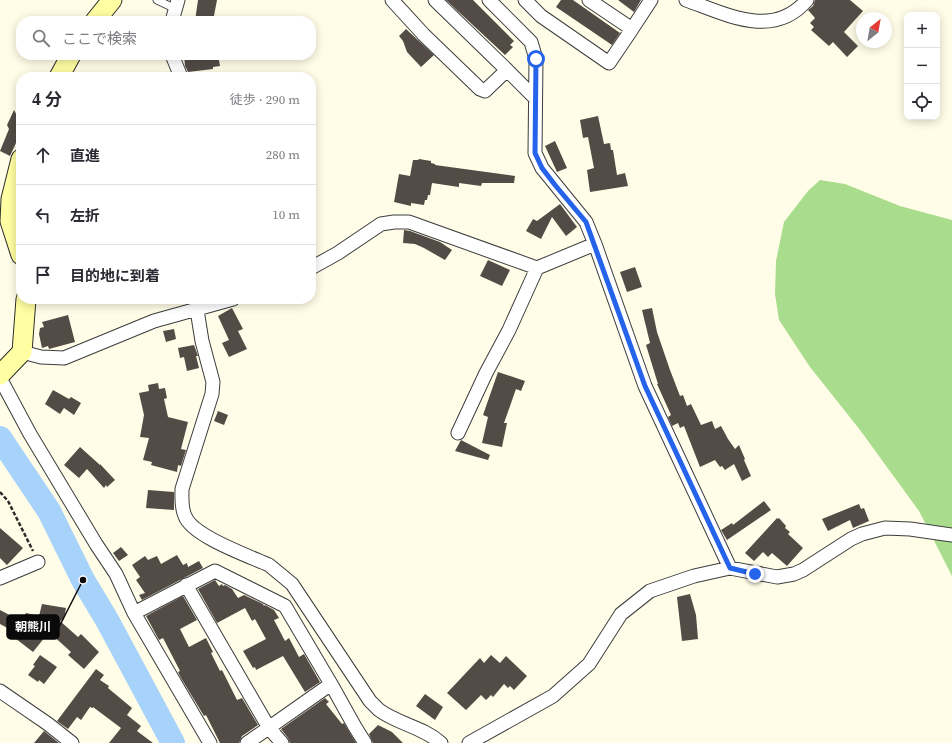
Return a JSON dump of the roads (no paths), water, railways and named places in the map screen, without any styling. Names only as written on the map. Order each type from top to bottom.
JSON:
[{"type":"street","points":[[99,16],[112,0]]},
{"type":"street","points":[[435,0],[535,98]]},
{"type":"street","points":[[489,0],[530,42],[536,59],[535,153],[542,168],[586,222],[645,386],[730,568]]},
{"type":"street","points":[[525,0],[541,16],[609,63],[651,0]]},
{"type":"street","points":[[589,0],[632,29]]},
{"type":"street","points":[[686,0],[756,22],[778,20],[800,8],[807,0]]},
{"type":"street","points":[[393,1],[480,89],[486,91],[507,70]]},
{"type":"street","points":[[62,72],[68,60]]},
{"type":"street","points":[[174,60],[179,72]]},
{"type":"street","points":[[16,179],[11,199],[10,221],[16,240]]},
{"type":"street","points":[[316,265],[338,253],[381,224],[394,222],[409,222],[537,268],[595,244]]},
{"type":"street","points":[[458,433],[486,373],[509,330],[537,268]]},
{"type":"street","points":[[26,304],[22,352],[0,376],[30,434],[96,544],[116,574],[134,612],[210,743]]},
{"type":"street","points":[[22,352],[41,357],[64,358],[154,322],[216,304]]},
{"type":"street","points":[[196,310],[202,341],[213,382],[212,394],[182,489],[182,504],[185,518],[193,528],[203,535],[270,565],[292,584],[370,701],[379,710],[422,731],[441,743]]},
{"type":"street","points":[[469,743],[553,696],[590,664],[621,614],[650,591],[694,576],[730,568],[777,577],[794,574],[803,570],[851,539],[862,534],[885,528],[952,535]]},
{"type":"street","points":[[0,578],[38,562]]},
{"type":"street","points":[[134,612],[215,570],[285,606],[365,743]]},
{"type":"street","points":[[186,585],[270,728],[282,743]]},
{"type":"street","points":[[247,743],[270,728],[330,681],[346,666]]},
{"type":"street","points":[[0,691],[48,724],[72,743]]},
{"type":"lane","points":[[157,0],[176,10]]},
{"type":"waterway","points":[[0,438],[49,511],[83,580],[107,620],[173,743]]},
{"type":"place","name":"朝熊川","points":[[83,580]]}]
